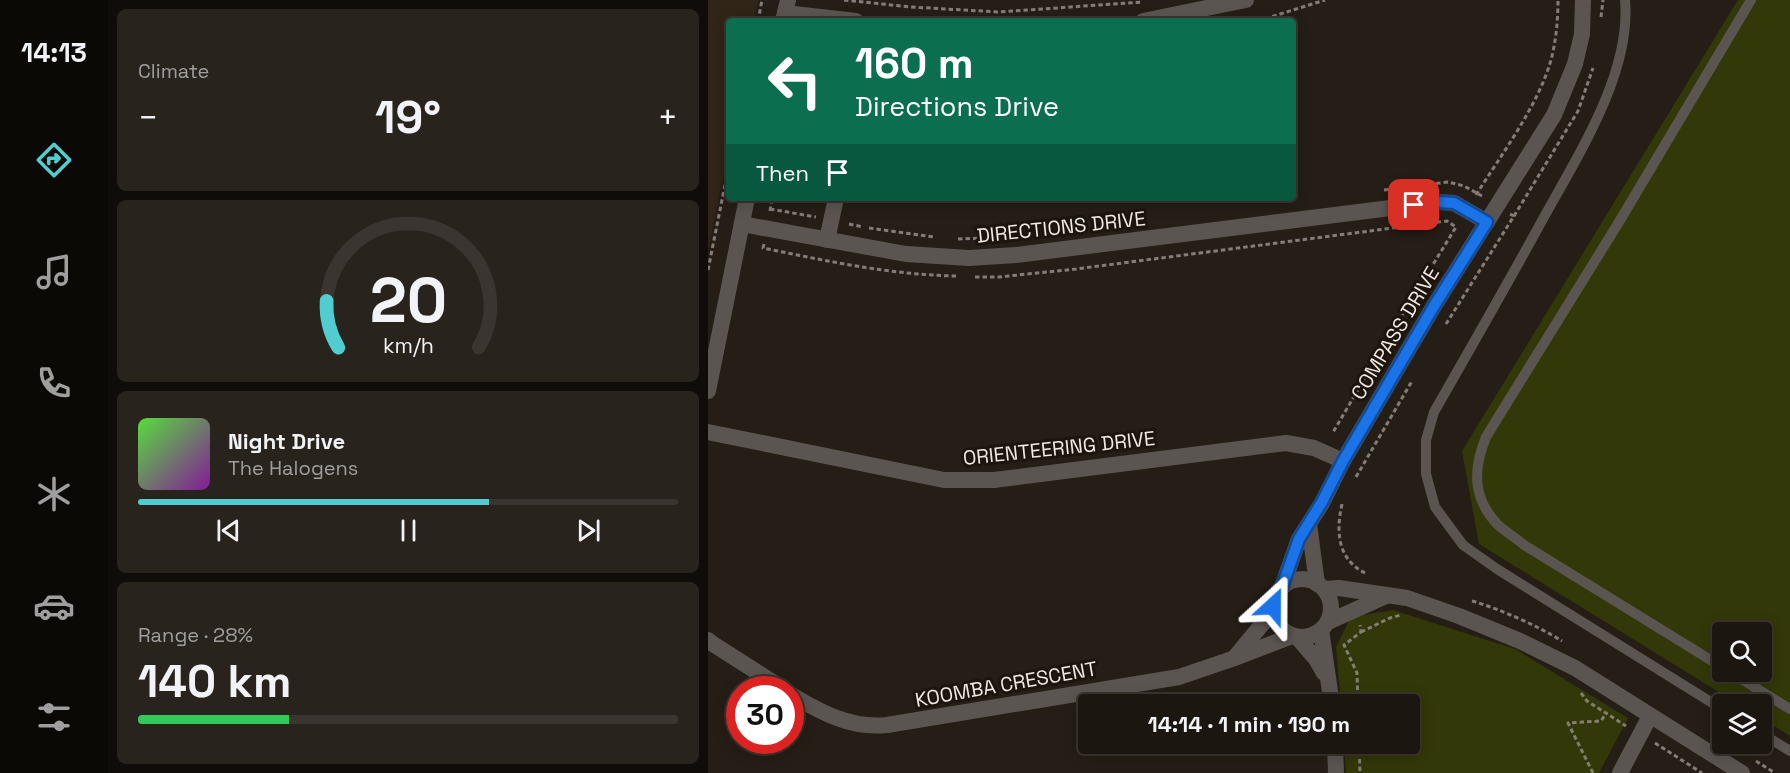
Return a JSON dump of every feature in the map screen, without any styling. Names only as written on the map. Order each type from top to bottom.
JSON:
[{"type":"street","points":[[1158,18],[1246,0]]},
{"type":"street","name":"COMPASS DRIVE","points":[[1282,587],[1299,539],[1343,461],[1434,306],[1554,115],[1575,64],[1582,34],[1583,0]]},
{"type":"street","points":[[785,11],[835,18]]},
{"type":"street","points":[[708,391],[711,359],[746,201]]},
{"type":"street","points":[[827,240],[835,201]]},
{"type":"street","name":"DIRECTIONS DRIVE","points":[[742,224],[906,254],[969,258],[1016,255],[1438,202],[1454,203],[1487,222]]},
{"type":"street","name":"ORIENTEERING DRIVE","points":[[708,432],[944,480],[994,480],[1286,443],[1314,448],[1343,461]]},
{"type":"street","points":[[1309,524],[1321,587],[1329,599],[1331,611],[1324,626],[1331,694]]},
{"type":"street","points":[[1330,684],[1316,659],[1295,636],[1283,630],[1276,622],[1273,612],[1276,596],[1282,587],[1293,581],[1305,580],[1321,587],[1407,598],[1520,641],[1575,668],[1742,773]]},
{"type":"street","points":[[1295,636],[1310,636],[1324,626],[1386,596]]},
{"type":"street","points":[[1232,660],[1273,612]]},
{"type":"street","name":"KOOMBA CRESCENT","points":[[804,703],[833,717],[853,724],[872,727],[1179,677],[1295,636]]},
{"type":"street","points":[[710,642],[763,676]]},
{"type":"street","points":[[1620,773],[1636,731],[1650,716]]},
{"type":"street","points":[[1335,754],[1336,773]]},
{"type":"lane","points":[[1625,0],[1626,13],[1620,58],[1603,107],[1434,412],[1426,440],[1426,474],[1435,507],[1463,545],[1497,569],[1712,703]]},
{"type":"lane","points":[[1712,661],[1524,545],[1498,525],[1484,506],[1476,484],[1477,466],[1486,437],[1619,222],[1751,0]]},
{"type":"lane","points":[[1747,682],[1790,708]]},
{"type":"lane","points":[[1772,740],[1790,751]]},
{"type":"path","points":[[759,18],[762,0]]},
{"type":"path","points":[[840,0],[999,12],[1147,2]]},
{"type":"path","points":[[1268,18],[1325,0]]},
{"type":"path","points":[[1332,434],[1402,315],[1524,119],[1543,83],[1551,59],[1558,22],[1558,0]]},
{"type":"path","points":[[708,270],[726,180]]},
{"type":"path","points":[[1381,190],[1448,182],[1464,186],[1477,194]]},
{"type":"path","points":[[771,201],[763,248],[921,276],[999,277],[1447,221],[1456,227]]},
{"type":"path","points":[[1440,332],[1514,216],[1498,206]]},
{"type":"path","points":[[770,209],[866,227],[944,238]]},
{"type":"path","points":[[955,239],[989,238]]},
{"type":"path","points":[[1354,480],[1416,373]]},
{"type":"path","points":[[1343,502],[1339,520],[1339,539],[1344,552],[1352,564],[1362,572],[1373,576]]},
{"type":"path","points":[[1352,564],[1354,591]]},
{"type":"path","points":[[1357,609],[1361,632]]},
{"type":"path","points":[[1358,694],[1357,673],[1344,645],[1361,632],[1390,618],[1408,614]]},
{"type":"path","points":[[1580,691],[1587,702],[1702,773]]},
{"type":"path","points":[[1593,773],[1568,723],[1601,721],[1617,695]]},
{"type":"path","points":[[1359,754],[1360,773]]},
{"type":"shaded area","points":[[708,0],[758,0],[755,18],[726,18],[726,161],[708,251]]},
{"type":"green space","points":[[1738,0],[1790,0],[1790,736],[1772,725],[1772,694],[1722,694],[1479,544],[1462,451]]},
{"type":"green space","points":[[1393,610],[1515,649],[1628,718],[1599,773],[1346,773],[1345,754],[1420,754],[1420,694],[1340,694],[1336,647],[1351,617]]},
{"type":"route","points":[[1273,606],[1299,539],[1434,306],[1487,222],[1454,203],[1414,205]]}]
